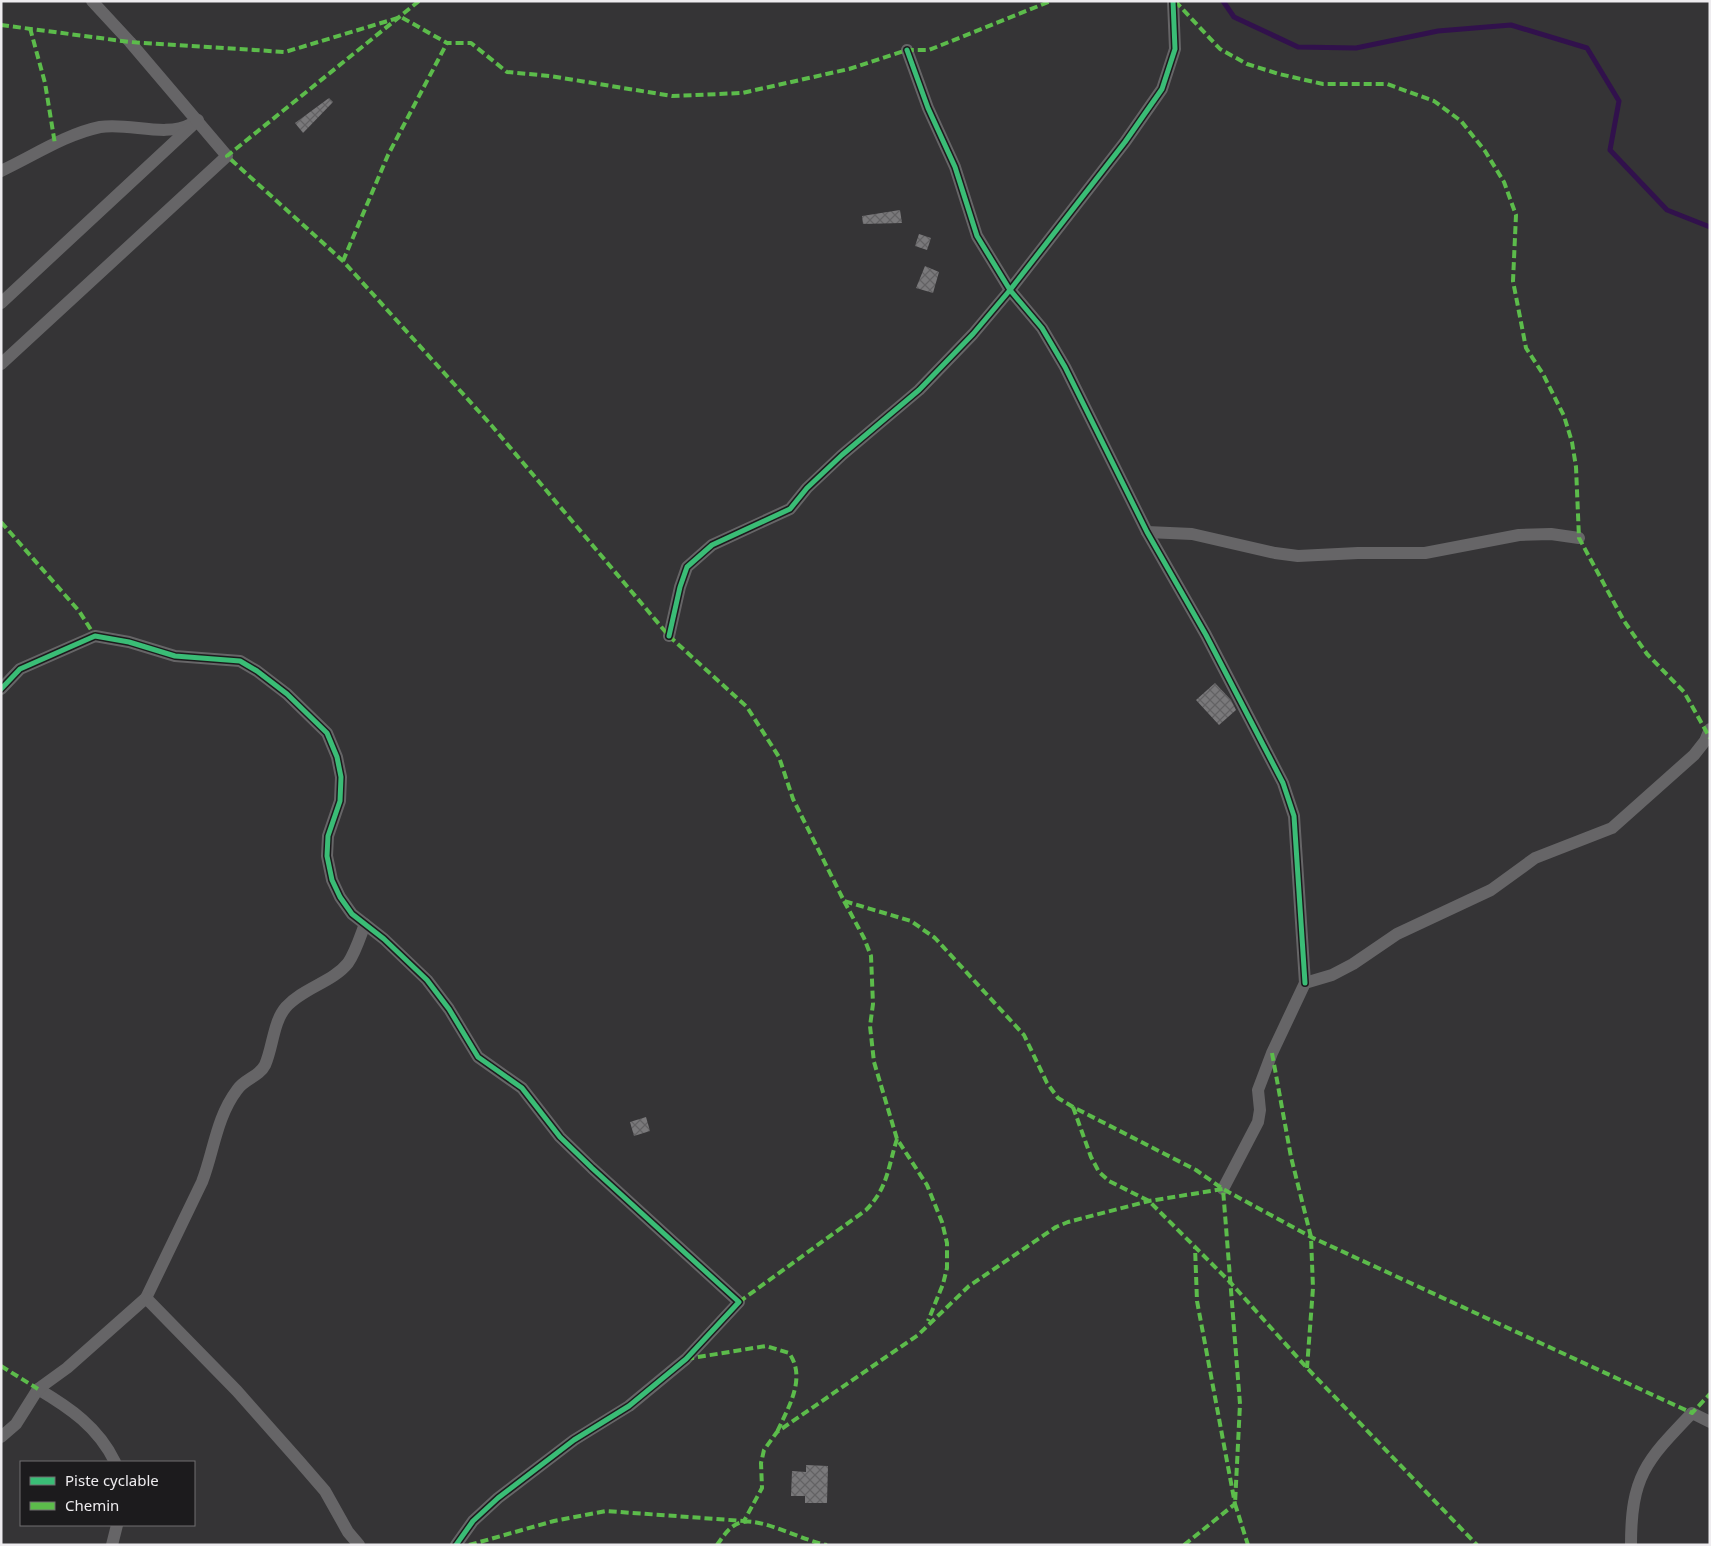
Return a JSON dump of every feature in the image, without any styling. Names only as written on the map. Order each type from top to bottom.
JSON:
[{"type":"street","points":[[1,364],[227,156],[198,120],[92,1]]},
{"type":"street","points":[[669,636],[680,587],[687,567],[712,545],[790,509],[807,488],[919,390],[973,334],[1010,290],[1124,142],[1162,89],[1175,49],[1173,1]]},
{"type":"street","points":[[907,50],[928,108],[955,167],[976,236],[1010,290],[1042,328],[1065,367],[1147,532],[1206,635],[1284,783],[1294,816],[1305,983],[1272,1053],[1258,1090],[1260,1110],[1258,1122],[1223,1189]]},
{"type":"street","points":[[1,171],[55,144],[100,127],[120,126],[180,130],[198,120]]},
{"type":"street","points":[[1,303],[198,120]]},
{"type":"street","points":[[1147,532],[1192,534],[1275,553],[1298,556],[1358,553],[1425,553],[1519,535],[1551,534],[1579,538]]},
{"type":"street","points":[[1,689],[20,669],[95,636],[129,642],[175,656],[240,661],[258,671],[312,716],[327,733],[337,757],[341,777],[340,801],[328,836],[327,856],[332,880],[340,897],[352,914],[427,980],[449,1009],[478,1056],[522,1088],[560,1137],[740,1302],[686,1360],[629,1406],[574,1440],[498,1498],[473,1521],[456,1545]]},
{"type":"street","points":[[1305,983],[1332,975],[1354,964],[1397,934],[1491,890],[1535,858],[1612,828],[1694,755],[1705,742],[1710,729]]},
{"type":"street","points":[[1,1437],[16,1424],[38,1389],[68,1368],[146,1298],[202,1182],[208,1165],[214,1134],[237,1089],[261,1071],[282,1012],[287,1006],[347,964],[365,924]]},
{"type":"street","points":[[146,1298],[238,1391],[325,1491],[348,1532],[359,1545]]},
{"type":"street","points":[[38,1389],[73,1410],[107,1446],[114,1461]]},
{"type":"street","points":[[1631,1545],[1631,1521],[1635,1494],[1645,1467],[1656,1450],[1692,1414],[1710,1422]]},
{"type":"street","points":[[112,1545],[117,1526]]},
{"type":"building","points":[[329,98],[333,102],[303,133],[295,123]]},
{"type":"building","points":[[900,210],[902,223],[863,224],[862,216]]},
{"type":"building","points":[[919,234],[931,238],[927,250],[915,246]]},
{"type":"building","points":[[925,266],[939,272],[933,293],[916,288]]},
{"type":"building","points":[[1215,683],[1231,700],[1236,710],[1219,725],[1196,700]]},
{"type":"building","points":[[646,1117],[650,1131],[634,1136],[630,1122]]},
{"type":"building","points":[[806,1465],[828,1466],[827,1503],[805,1503],[805,1496],[791,1496],[792,1471],[806,1472]]},
{"type":"waterway","points":[[1223,1],[1234,17],[1298,47],[1356,48],[1438,31],[1511,25],[1587,48],[1619,101],[1610,150],[1667,210],[1710,227]]},
{"type":"marked path","points":[[419,1],[227,156],[343,261],[492,426],[669,636],[747,707],[779,757],[793,799],[844,901],[911,921],[935,938],[1024,1035],[1047,1083],[1058,1098],[1073,1107],[1196,1170],[1223,1189],[1311,1237],[1692,1413],[1710,1394]]},
{"type":"marked path","points":[[1,25],[130,42],[285,52],[401,17],[447,43],[471,43],[507,72],[550,76],[672,96],[742,93],[849,69],[907,50],[929,50],[1051,1]]},
{"type":"marked path","points":[[1175,1],[1220,49],[1247,64],[1279,74],[1323,84],[1387,84],[1434,101],[1461,121],[1485,151],[1504,182],[1516,215],[1513,281],[1526,348],[1543,374],[1564,416],[1572,442],[1576,467],[1579,538],[1624,621],[1647,654],[1684,692],[1710,738]]},
{"type":"marked path","points":[[30,28],[45,83],[55,144]]},
{"type":"marked path","points":[[343,261],[388,155],[447,43]]},
{"type":"marked path","points":[[1,522],[79,611],[95,636]]},
{"type":"marked path","points":[[844,901],[864,938],[871,956],[873,1004],[870,1026],[874,1062],[897,1139],[927,1185],[942,1222],[947,1243],[947,1268],[943,1284],[928,1321]]},
{"type":"marked path","points":[[1272,1053],[1291,1157],[1311,1237],[1313,1288],[1307,1368]]},
{"type":"marked path","points":[[1073,1107],[1091,1157],[1099,1172],[1109,1181],[1149,1201],[1230,1282],[1307,1368],[1477,1545]]},
{"type":"marked path","points":[[739,1302],[866,1210],[879,1194],[883,1185],[897,1139]]},
{"type":"marked path","points":[[469,1545],[554,1521],[606,1511],[744,1521],[762,1488],[761,1463],[764,1450],[777,1432],[918,1335],[969,1286],[1056,1227],[1068,1222],[1149,1201],[1223,1189],[1240,1404],[1235,1504],[1248,1545]]},
{"type":"marked path","points":[[1184,1545],[1235,1504],[1197,1301],[1195,1247]]},
{"type":"marked path","points":[[686,1359],[766,1346],[789,1353],[794,1363],[796,1383],[794,1393],[777,1432]]},
{"type":"marked path","points":[[1,1366],[38,1389]]},
{"type":"marked path","points":[[717,1545],[728,1530],[743,1522],[772,1526],[827,1545]]},
{"type":"cycle path","points":[[669,636],[680,587],[687,567],[712,545],[790,509],[807,488],[842,455],[919,390],[973,334],[1010,290],[1125,142],[1162,89],[1175,49],[1173,1]]},
{"type":"cycle path","points":[[907,50],[928,108],[955,167],[977,236],[1010,290],[1042,328],[1065,367],[1147,532],[1206,635],[1283,783],[1294,816],[1305,983]]},
{"type":"cycle path","points":[[1,689],[20,669],[95,636],[129,642],[175,656],[240,661],[257,671],[287,694],[327,733],[337,757],[341,777],[340,801],[328,836],[327,856],[332,880],[340,897],[352,914],[384,939],[427,980],[449,1009],[478,1057],[522,1088],[560,1137],[739,1302],[686,1359],[629,1406],[574,1440],[498,1498],[473,1521],[456,1545]]}]
